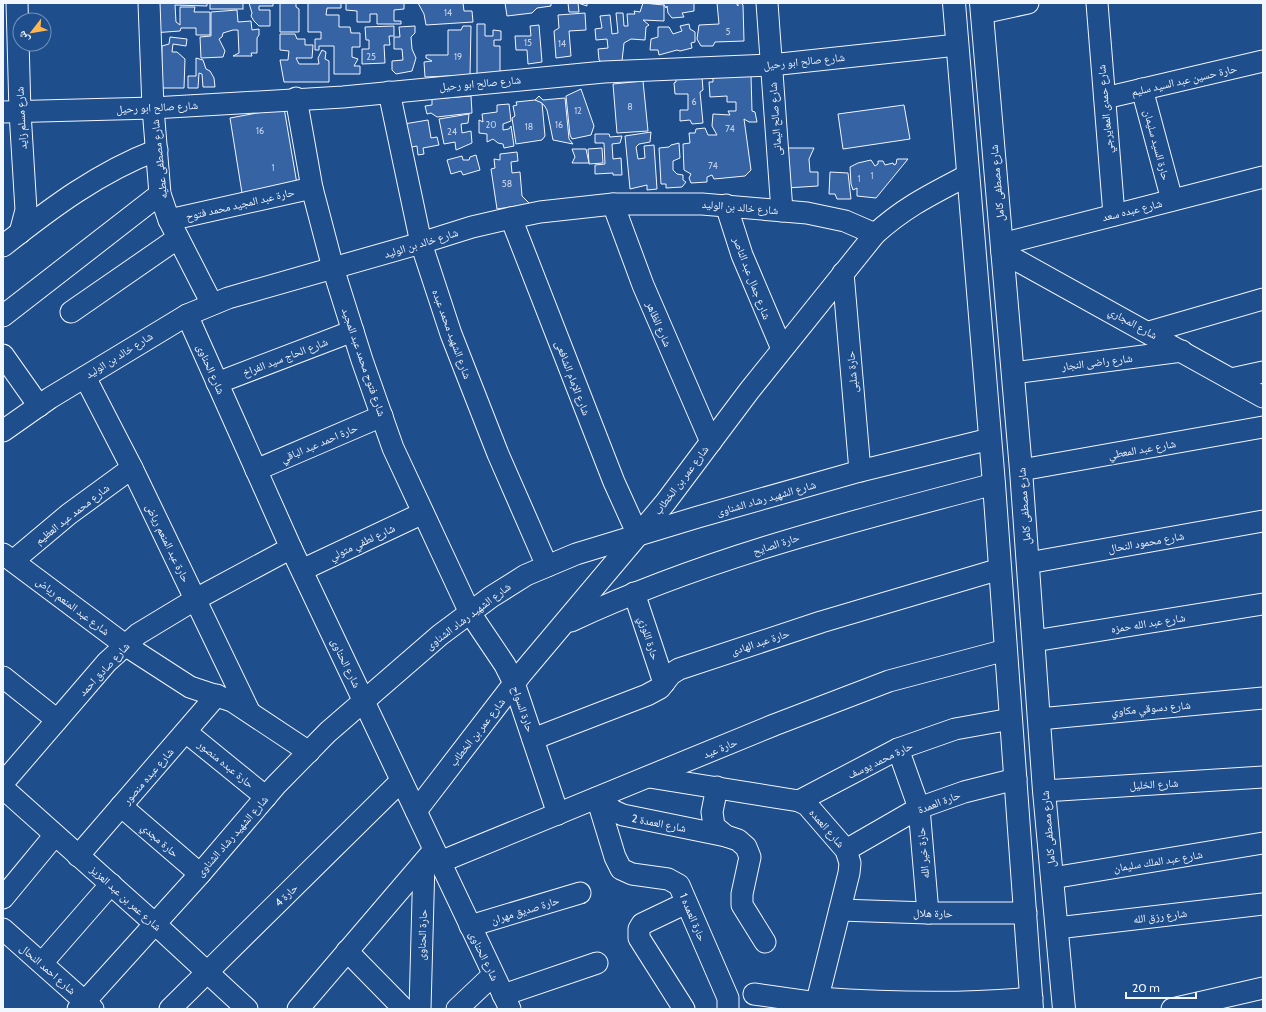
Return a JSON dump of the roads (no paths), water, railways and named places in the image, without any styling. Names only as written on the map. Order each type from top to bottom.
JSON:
[{"type":"main road","points":[[954,3],[994,484],[1032,1003]]},
{"type":"main road","name":"شارع مصطفى كامل","points":[[982,8],[1022,470],[1044,791],[1064,1009]]},
{"type":"street","name":"شارع مسلم زايد","points":[[17,3],[11,112],[26,210],[20,233]]},
{"type":"street","name":"شارع مصطفى عطيه","points":[[149,3],[153,108],[160,194],[173,229],[212,304]]},
{"type":"street","name":"شارع صالح اليمانى","points":[[767,3],[782,211]]},
{"type":"street","name":"شارع حمدى المعايرجي","points":[[1097,3],[1114,215]]},
{"type":"street","points":[[982,8],[1017,4]]},
{"type":"street","name":"شارع صالح ابو رحيل","points":[[11,112],[153,108],[343,96],[604,72],[771,65],[957,45]]},
{"type":"street","name":"حارة حسين عبد السيد سليم","points":[[1105,98],[1263,61]]},
{"type":"street","name":"حارة السيد سليمان","points":[[1142,89],[1172,200]]},
{"type":"street","name":"شارع الشهيد محمد عبده","points":[[389,92],[421,243],[451,334],[498,454],[546,566]]},
{"type":"street","name":"شارع فتوح محمد عبد المجيد","points":[[296,98],[312,188],[333,268],[353,332],[393,448],[470,613]]},
{"type":"street","points":[[3,246],[69,197],[102,175],[120,165],[157,150]]},
{"type":"street","name":"شارع عمر بن الخطاب","points":[[416,811],[514,683],[638,535],[782,349],[875,234],[895,215],[912,204],[968,175]]},
{"type":"street","name":"شارع عبده سعد","points":[[1002,248],[1114,215],[1263,177]]},
{"type":"street","name":"حارة عبد المجيد محمد فتوح","points":[[173,229],[312,188]]},
{"type":"street","points":[[3,316],[160,194]]},
{"type":"street","name":"شارع خالد بن الوليد","points":[[3,431],[84,377],[187,315],[212,304],[228,298],[472,227],[511,218],[540,212],[613,204],[726,205],[807,213],[845,220],[875,234]]},
{"type":"street","name":"شارع الظاهر","points":[[613,204],[643,285],[711,442]]},
{"type":"street","name":"شارع جمال عبد الناصر","points":[[726,205],[742,255],[782,349]]},
{"type":"street","name":"شارع الإمام الشافعى","points":[[511,218],[614,482],[638,535]]},
{"type":"street","points":[[71,312],[173,229]]},
{"type":"street","name":"شارع المجاري","points":[[1002,248],[1263,397]]},
{"type":"street","name":"حارة شلبى","points":[[844,273],[860,471]]},
{"type":"street","points":[[1149,332],[1263,300]]},
{"type":"street","name":"شارع الحناوى","points":[[187,315],[291,548],[416,811],[432,858],[470,926],[507,1002]]},
{"type":"street","name":"شارع الحاج سيد الفراخ","points":[[217,383],[353,332]]},
{"type":"street","name":"شارع راضى النجار","points":[[1013,372],[1182,351]]},
{"type":"street","points":[[3,355],[39,406]]},
{"type":"street","points":[[1231,379],[1263,372]]},
{"type":"street","name":"حارة عبد المنعم رياض","points":[[84,377],[132,468],[249,711]]},
{"type":"street","name":"حارة احمد عبد الباقي","points":[[256,470],[382,416]]},
{"type":"street","name":"شارع عبد المعطي","points":[[1022,470],[1263,427]]},
{"type":"street","name":"شارع الشهيد رشاد الشناوى","points":[[86,1006],[154,923],[200,874],[266,797],[328,732],[440,635],[526,575],[576,554],[638,535],[860,471],[990,439]]},
{"type":"street","name":"شارع محمد عبد العظيم","points":[[8,558],[132,468]]},
{"type":"street","name":"حارة الصايح","points":[[564,624],[634,593],[823,529],[994,484]]},
{"type":"street","name":"شارع لطفي متولي","points":[[302,570],[423,513]]},
{"type":"street","name":"شارع محمود النحال","points":[[1028,563],[1263,521]]},
{"type":"street","name":"شارع صادق احمد","points":[[3,783],[107,662],[138,634],[196,599],[291,548]]},
{"type":"street","name":"شارع عبد المنعم رياض","points":[[8,558],[125,645],[190,687],[204,693],[217,695],[232,701],[309,752]]},
{"type":"street","name":"حارة عبد الهادى","points":[[533,739],[648,696],[660,688],[671,674],[679,669],[821,622],[1000,569]]},
{"type":"street","name":"حارة اللوزي","points":[[634,593],[664,683]]},
{"type":"street","name":"شارع عبد الله حمزه","points":[[1034,641],[1263,604]]},
{"type":"street","name":"حارة السواح","points":[[470,613],[505,665],[514,683],[558,814]]},
{"type":"street","name":"حارة عيد","points":[[432,858],[558,814],[889,681],[1006,650]]},
{"type":"street","points":[[3,677],[57,720]]},
{"type":"street","name":"شارع عبده منصور","points":[[78,856],[217,695]]},
{"type":"street","name":"شارع دسوقي مكاوي","points":[[1039,719],[1263,698]]},
{"type":"street","name":"حارة محمد يوسف","points":[[799,801],[898,749],[955,729],[1011,719]]},
{"type":"street","name":"حارة عبده منصور","points":[[186,732],[266,797]]},
{"type":"street","name":"حارة خير الله","points":[[898,749],[919,808],[928,913]]},
{"type":"street","name":"شارع العمده","points":[[648,777],[799,801],[807,805],[846,850],[850,863],[849,872],[817,1003]]},
{"type":"street","name":"حارة العمدة","points":[[846,850],[919,808],[964,792],[1016,779]]},
{"type":"street","name":"حارة 4","points":[[170,1009],[401,781]]},
{"type":"street","name":"شارع الخليل","points":[[1044,791],[1262,781]]},
{"type":"street","points":[[717,787],[712,812],[714,826],[726,836],[738,840],[746,847],[750,857],[742,894],[742,905],[765,942]]},
{"type":"street","name":"شارع عمر بن عبد العزيز","points":[[3,788],[55,836],[111,884],[247,1009]]},
{"type":"street","name":"شارع العمدة 2","points":[[597,798],[614,811],[632,818],[726,836]]},
{"type":"street","name":"حارة العمده 1","points":[[597,798],[621,869],[632,874],[668,879],[679,885],[728,998],[728,1009]]},
{"type":"street","name":"حارة مجدي","points":[[121,806],[200,874]]},
{"type":"street","points":[[3,898],[55,836]]},
{"type":"street","name":"شارع عبد الملك سليمان","points":[[1052,878],[1263,843]]},
{"type":"street","points":[[298,1009],[347,951],[432,858]]},
{"type":"street","name":"حارة الحناوى","points":[[420,1009],[432,858]]},
{"type":"street","points":[[42,962],[111,884]]},
{"type":"street","name":"حارة صديق مهران","points":[[470,926],[580,893]]},
{"type":"street","points":[[684,1009],[639,938],[638,932],[642,924],[686,903]]},
{"type":"street","name":"شارع رزق الله","points":[[1057,928],[1263,904]]},
{"type":"street","name":"حارة هلال","points":[[840,910],[928,913],[1026,913]]},
{"type":"street","name":"شارع احمد النحال","points":[[3,929],[42,962],[86,1006]]},
{"type":"street","points":[[347,951],[404,1009]]},
{"type":"street","points":[[507,1002],[597,963]]},
{"type":"street","points":[[457,1009],[493,975]]},
{"type":"street","points":[[1172,1009],[1263,988]]},
{"type":"street","points":[[754,994],[817,1003],[1032,1003]]}]
